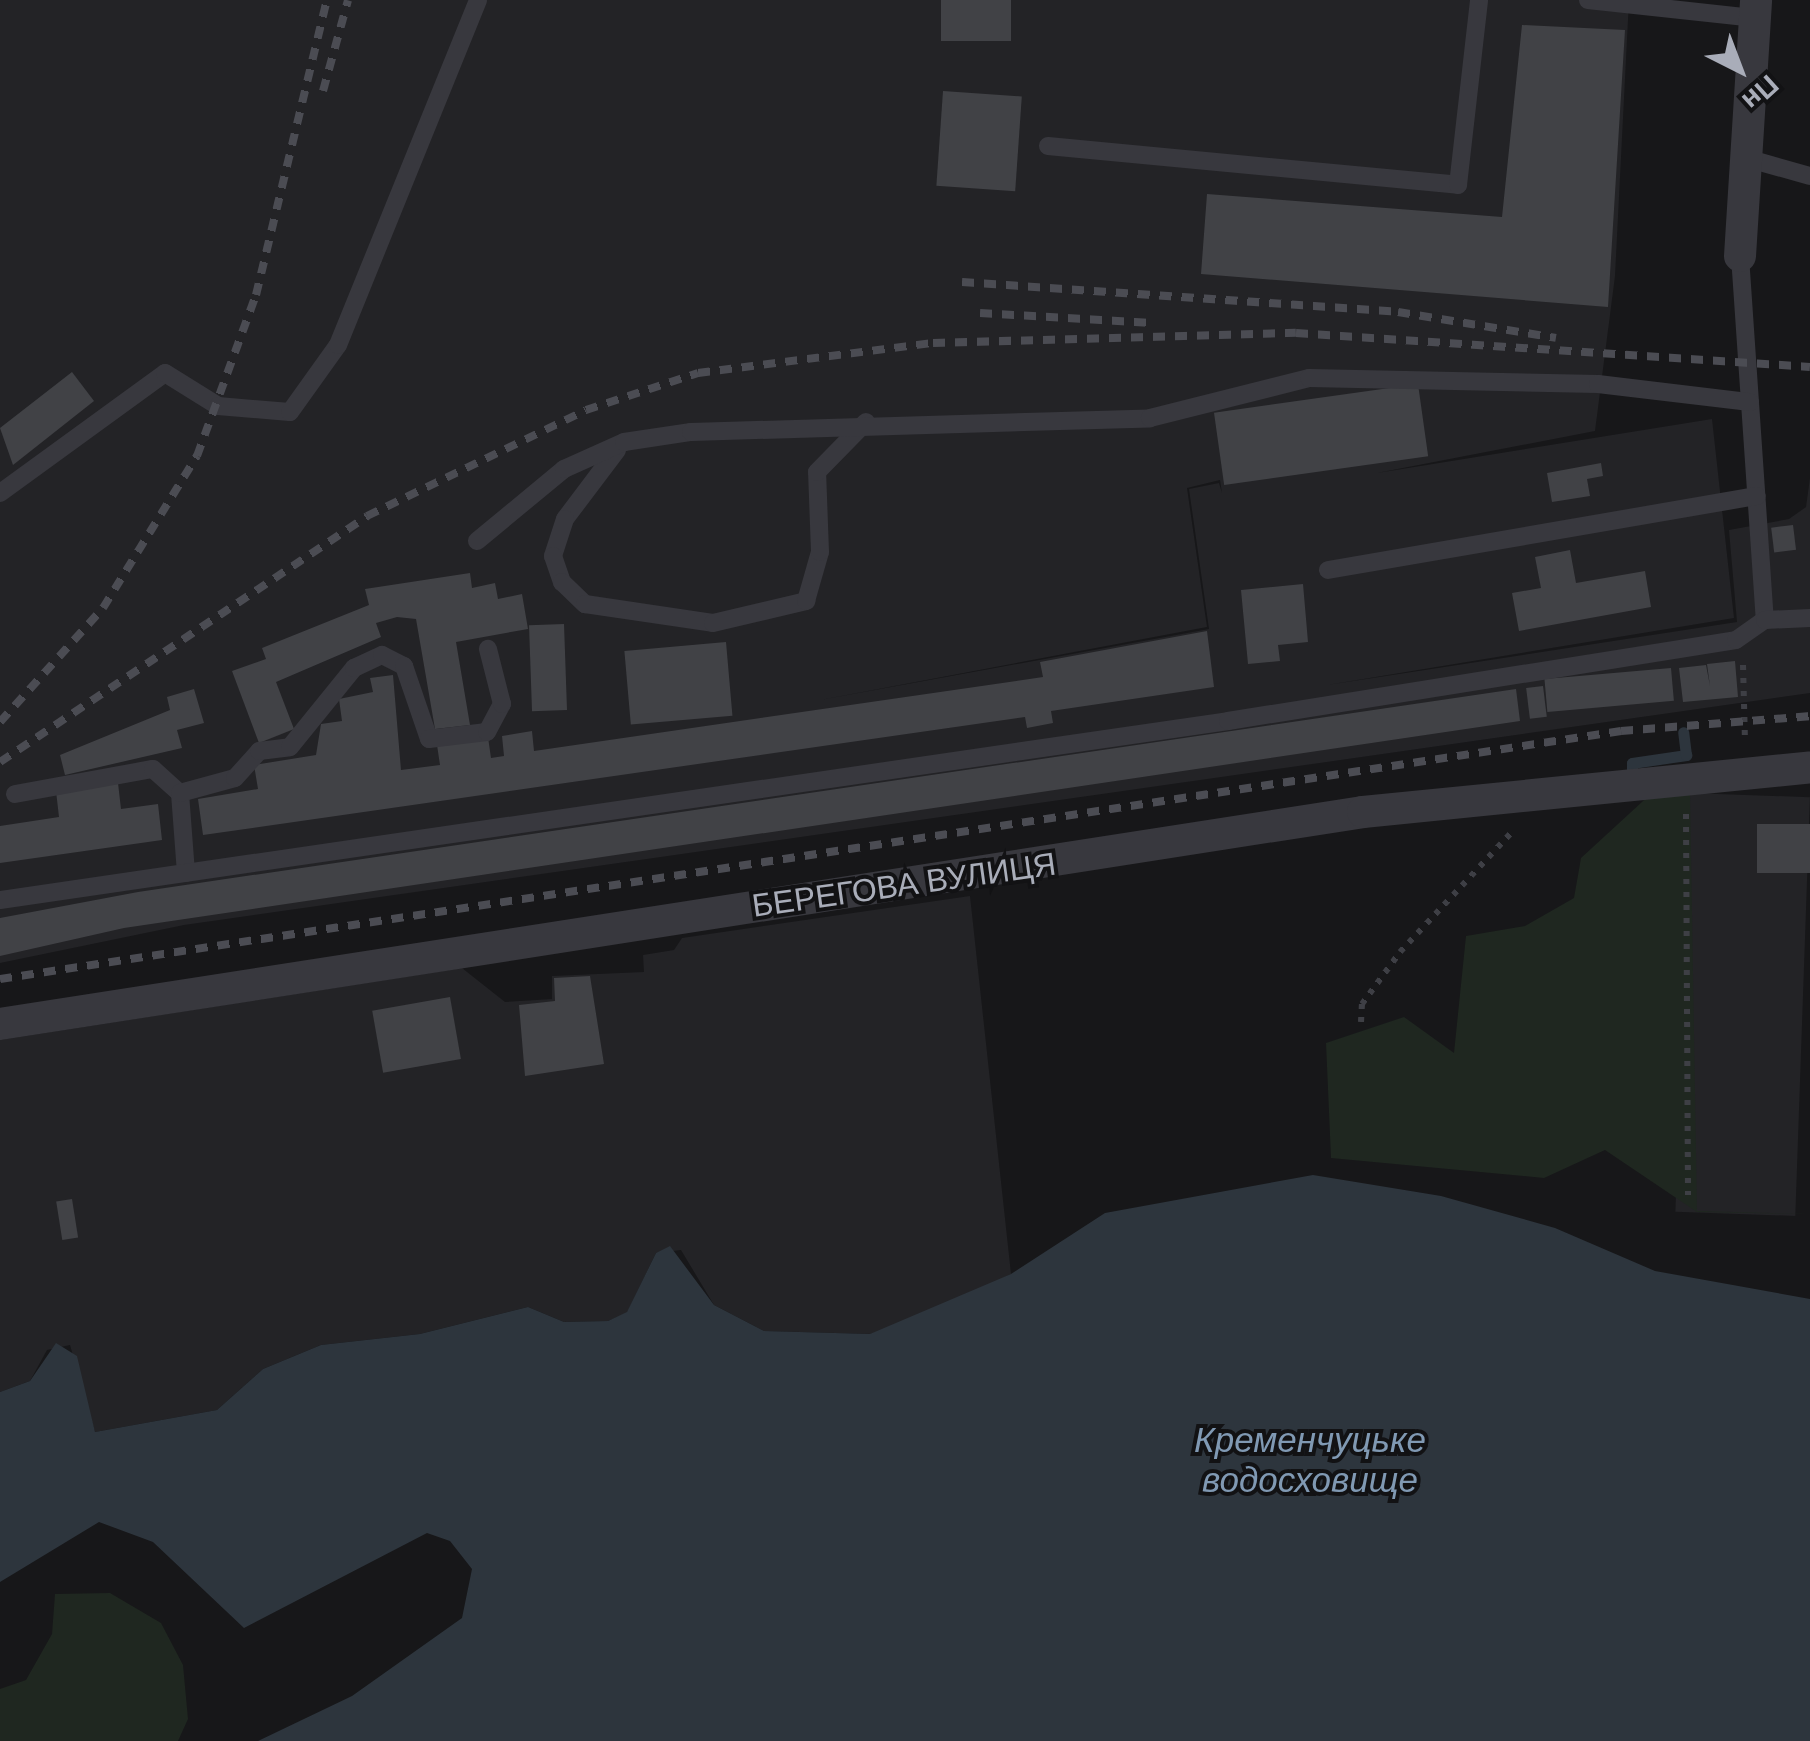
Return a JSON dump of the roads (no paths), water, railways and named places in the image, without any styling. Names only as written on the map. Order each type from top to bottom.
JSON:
[{"type":"street","points":[[1740,256],[1756,9]]},
{"type":"street","name":"БЕРЕГОВА ВУЛИЦЯ","points":[[0,1024],[536,935],[1546,793],[1810,767]]},
{"type":"lane","points":[[0,494],[166,373],[218,406],[290,412],[338,345],[478,0]]},
{"type":"lane","points":[[1048,146],[1458,184],[1479,0]]},
{"type":"lane","points":[[1588,0],[1756,9]]},
{"type":"lane","points":[[1746,158],[1810,176]]},
{"type":"lane","points":[[1740,256],[1765,620]]},
{"type":"lane","points":[[477,541],[564,469],[624,442],[866,422],[1150,418],[1309,378],[1598,384],[1750,402]]},
{"type":"lane","points":[[624,442],[564,519],[553,556],[562,582],[585,604],[713,623],[806,601],[820,552],[818,472],[866,422]]},
{"type":"lane","points":[[1328,570],[1756,496]]},
{"type":"lane","points":[[0,900],[1742,638],[1765,620],[1810,618]]},
{"type":"lane","points":[[180,793],[234,778],[259,751],[290,747],[354,668],[382,655],[404,666],[429,739],[487,732],[502,704],[488,649]]},
{"type":"lane","points":[[15,794],[152,769],[180,793],[186,873]]},
{"type":"water","name":"Кременчуцьке водосховище","points":[[1313,1175],[1441,1196],[1555,1228],[1655,1271],[1810,1299],[1810,1741],[258,1741],[352,1696],[462,1618],[472,1569],[450,1541],[427,1533],[244,1628],[153,1542],[99,1522],[0,1582],[0,1392],[30,1381],[56,1343],[77,1356],[95,1432],[217,1410],[263,1369],[321,1345],[420,1334],[528,1307],[564,1322],[608,1321],[627,1312],[656,1253],[670,1246],[714,1305],[764,1331],[870,1334],[1011,1274],[1105,1213]]},
{"type":"waterway","points":[[1632,776],[1632,763],[1686,755],[1683,732]]},
{"type":"railway","points":[[0,722],[103,608],[197,456],[256,295],[327,0]]},
{"type":"railway","points":[[323,91],[348,0]]},
{"type":"railway","points":[[962,282],[1398,312],[1556,338]]},
{"type":"railway","points":[[980,313],[1152,323]]},
{"type":"railway","points":[[0,762],[367,516],[586,410],[698,373],[933,343],[1296,333],[1810,367]]},
{"type":"railway","points":[[0,979],[1621,731],[1810,716]]}]
